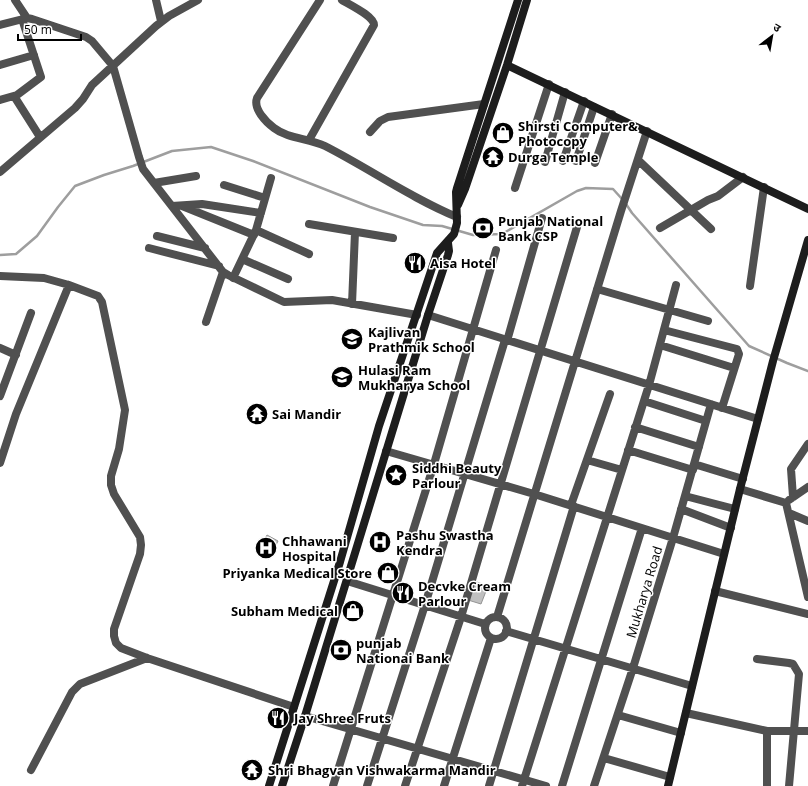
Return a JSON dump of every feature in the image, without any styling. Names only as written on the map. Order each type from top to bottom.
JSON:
[{"type":"main road","points":[[457,217],[457,188],[518,0]]},
{"type":"main road","points":[[269,786],[340,562],[379,426],[437,253],[448,243],[454,234],[465,189],[507,65],[527,0]]},
{"type":"main road","points":[[507,65],[808,208]]},
{"type":"main road","points":[[668,786],[740,489],[773,361],[808,240]]},
{"type":"main road","points":[[282,786],[449,251],[448,243]]},
{"type":"street","points":[[0,100],[17,95],[41,77],[24,18],[14,0]]},
{"type":"street","points":[[156,0],[161,21]]},
{"type":"street","points":[[0,172],[75,108],[92,85],[161,21],[198,0]]},
{"type":"street","points":[[320,0],[255,102],[258,110],[274,128],[282,133],[326,146],[432,207],[457,217]]},
{"type":"street","points":[[309,140],[374,25],[374,22],[370,18],[342,0]]},
{"type":"street","points":[[0,25],[24,18],[80,34],[92,41],[112,66],[139,157],[144,169],[175,205],[221,269],[232,278],[284,302],[332,300],[417,315]]},
{"type":"street","points":[[0,65],[34,55]]},
{"type":"street","points":[[515,188],[549,84]]},
{"type":"street","points":[[545,162],[565,92]]},
{"type":"street","points":[[14,96],[40,137]]},
{"type":"street","points":[[563,161],[584,101]]},
{"type":"street","points":[[370,132],[380,121],[388,116],[484,104]]},
{"type":"street","points":[[576,161],[594,106]]},
{"type":"street","points":[[595,163],[612,114]]},
{"type":"street","points":[[497,617],[621,211],[647,131]]},
{"type":"street","points":[[638,160],[711,229]]},
{"type":"street","points":[[154,182],[196,176]]},
{"type":"street","points":[[660,228],[694,212],[708,200],[718,196],[743,177]]},
{"type":"street","points":[[232,278],[255,232],[271,178]]},
{"type":"street","points":[[224,186],[265,198]]},
{"type":"street","points":[[750,286],[764,187]]},
{"type":"street","points":[[175,205],[202,204],[261,213]]},
{"type":"street","points":[[175,205],[255,232],[309,254]]},
{"type":"street","points":[[367,786],[381,738],[425,605],[542,218]]},
{"type":"street","points":[[309,224],[393,238]]},
{"type":"street","points":[[405,786],[461,617],[577,227]]},
{"type":"street","points":[[352,304],[355,232]]},
{"type":"street","points":[[158,236],[205,248]]},
{"type":"street","points":[[149,248],[221,269]]},
{"type":"street","points":[[334,786],[434,464],[496,250]]},
{"type":"street","points":[[242,259],[288,279]]},
{"type":"street","points":[[206,322],[221,269]]},
{"type":"street","points":[[0,276],[44,278],[69,285],[98,296],[102,302],[124,399],[125,410],[119,449],[111,476],[111,485],[114,494],[140,538],[141,545],[140,554],[114,629],[116,643],[121,648],[148,658],[294,707]]},
{"type":"street","points":[[0,463],[19,409],[69,285]]},
{"type":"street","points":[[523,783],[649,385],[676,285]]},
{"type":"street","points":[[597,289],[708,320]]},
{"type":"street","points":[[0,396],[32,314]]},
{"type":"street","points":[[428,315],[758,419]]},
{"type":"street","points":[[664,330],[735,348],[738,351],[739,354],[722,408]]},
{"type":"street","points":[[660,345],[734,368]]},
{"type":"street","points":[[0,348],[16,355]]},
{"type":"street","points":[[489,786],[534,639],[572,506],[610,394]]},
{"type":"street","points":[[644,401],[706,421]]},
{"type":"street","name":"Mukharya Road","points":[[594,786],[633,668],[673,538],[711,404]]},
{"type":"street","points":[[635,427],[699,447]]},
{"type":"street","points":[[792,497],[791,469],[808,444]]},
{"type":"street","points":[[628,450],[743,479]]},
{"type":"street","points":[[386,451],[534,494],[724,554]]},
{"type":"street","points":[[587,460],[622,470]]},
{"type":"street","points":[[785,502],[808,487]]},
{"type":"street","points":[[740,489],[785,502],[787,505],[808,597]]},
{"type":"street","points":[[685,496],[735,510]]},
{"type":"street","points":[[681,509],[731,528]]},
{"type":"street","points":[[789,513],[808,521]]},
{"type":"street","points":[[562,786],[642,528]]},
{"type":"street","points":[[347,581],[485,624]]},
{"type":"street","points":[[715,591],[808,614]]},
{"type":"street","points":[[490,618],[501,618],[506,623],[506,631],[502,637],[491,638],[486,632],[485,624],[490,618]]},
{"type":"street","points":[[506,631],[692,686]]},
{"type":"street","points":[[444,786],[491,638]]},
{"type":"street","points":[[31,770],[76,687],[80,684],[148,658]]},
{"type":"street","points":[[757,659],[794,664],[798,674],[788,786]]},
{"type":"street","points":[[686,713],[767,731],[808,731]]},
{"type":"street","points":[[618,715],[681,733]]},
{"type":"street","points":[[305,716],[494,771],[523,783],[546,786]]},
{"type":"street","points":[[767,731],[767,786]]},
{"type":"street","points":[[604,758],[670,777]]},
{"type":"building","points":[[267,535],[278,541],[269,559],[257,553]]},
{"type":"building","points":[[474,581],[488,586],[481,604],[468,600]]},
{"type":"waterway","points":[[0,255],[16,254],[37,236],[75,186],[172,151],[211,147],[253,161],[370,207],[423,225],[442,226],[473,235],[502,234],[577,191],[586,188],[613,189],[622,199]]},
{"type":"waterway","points":[[626,204],[632,213],[749,346],[808,371]]},
{"type":"place","name":"Shirsti Computer& Photocopy","points":[[503,133]]},
{"type":"place","name":"Durga Temple","points":[[493,157]]},
{"type":"place","name":"Punjab National Bank CSP","points":[[483,228]]},
{"type":"place","name":"Aisa Hotel","points":[[415,263]]},
{"type":"place","name":"Kajlivan Prathmik School","points":[[352,339]]},
{"type":"place","name":"Hulasi Ram Mukharya School","points":[[342,377]]},
{"type":"place","name":"Sai Mandir","points":[[257,414]]},
{"type":"place","name":"Siddhi Beauty Parlour","points":[[396,475]]},
{"type":"place","name":"Pashu Swastha Kendra","points":[[380,542]]},
{"type":"place","name":"Chhawani Hospital","points":[[266,548]]},
{"type":"place","name":"Priyanka Medical Store","points":[[388,573]]},
{"type":"place","name":"Decvke Cream Parlour","points":[[403,593]]},
{"type":"place","name":"Subham Medical","points":[[353,611]]},
{"type":"place","name":"punjab Nationai Bank","points":[[341,650]]},
{"type":"place","name":"Jay Shree Fruts","points":[[278,718]]},
{"type":"place","name":"Shri Bhagvan Vishwakarma Mandir","points":[[252,770]]}]
